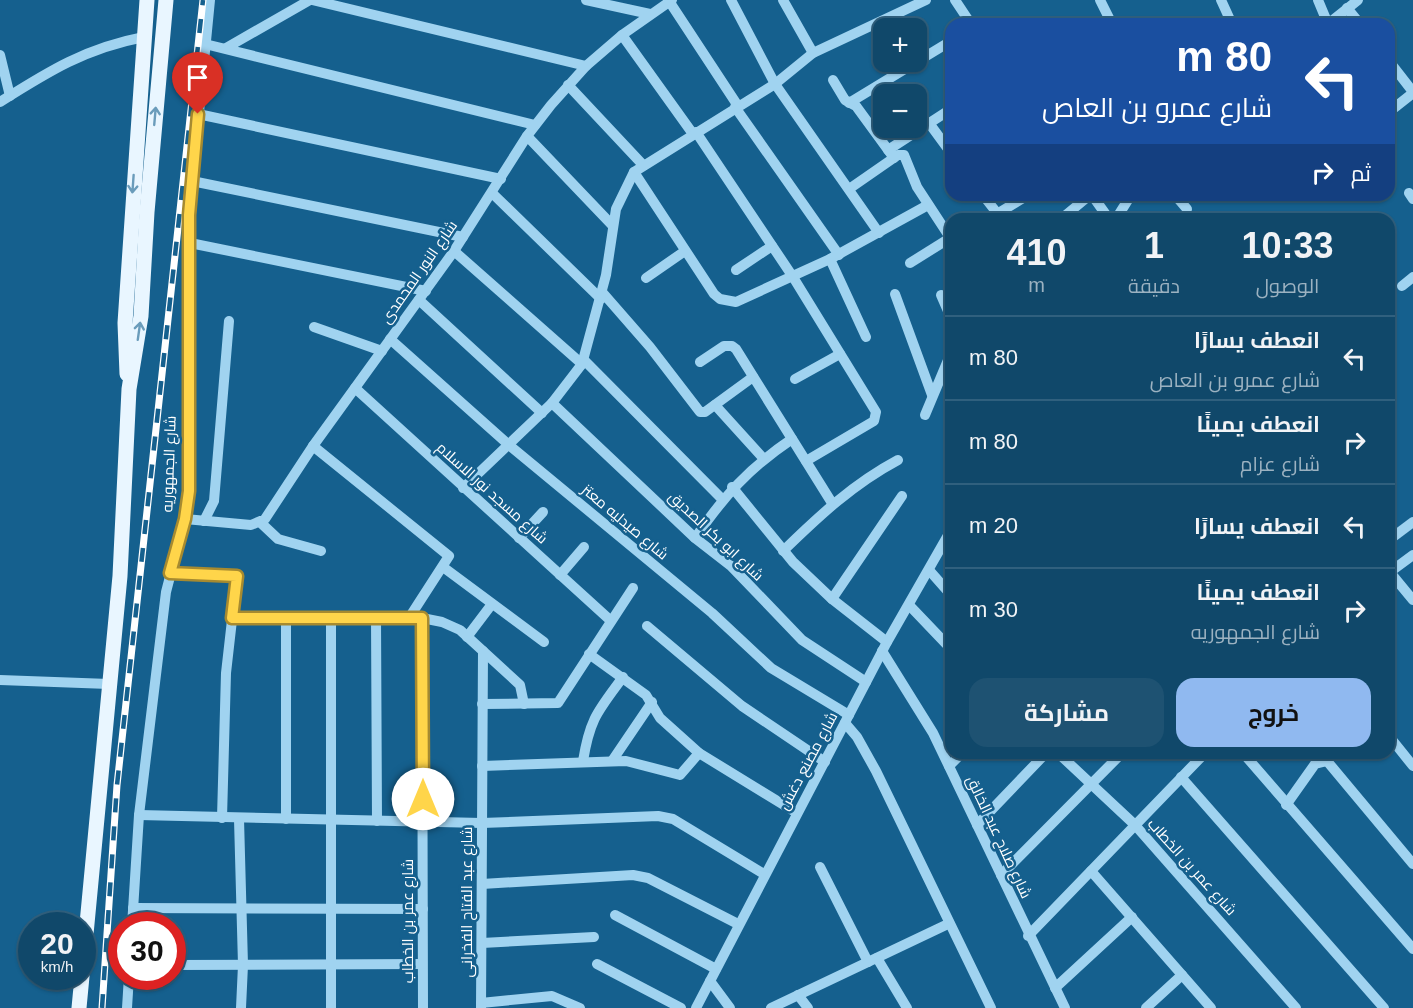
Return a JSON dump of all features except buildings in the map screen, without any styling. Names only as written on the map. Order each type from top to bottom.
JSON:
[{"type":"main road","points":[[129,389],[125,363],[125,323],[147,0]]},
{"type":"main road","points":[[79,1008],[120,576],[129,389],[141,316],[152,147],[166,0]]},
{"type":"main road","points":[[136,144],[152,147]]},
{"type":"street","name":"شارع الجمهوريه","points":[[133,912],[139,815],[170,573],[185,519],[189,491],[192,181],[210,0]]},
{"type":"street","points":[[226,48],[311,0],[586,66]]},
{"type":"street","points":[[586,0],[650,14]]},
{"type":"street","points":[[731,0],[775,84],[879,233]]},
{"type":"street","points":[[783,0],[813,53]]},
{"type":"street","points":[[463,488],[552,403],[583,362],[602,295],[620,197],[634,172],[775,84],[813,53],[926,0]]},
{"type":"street","points":[[955,0],[967,18]]},
{"type":"street","points":[[1100,0],[1109,18]]},
{"type":"street","points":[[1221,0],[1229,18]]},
{"type":"street","points":[[1318,0],[1326,18]]},
{"type":"street","points":[[1335,18],[1358,0]]},
{"type":"street","points":[[671,1],[835,257],[866,337]]},
{"type":"street","name":"شارع النور المحمدى","points":[[261,523],[313,446],[454,251],[535,125],[586,66],[622,34],[671,1]]},
{"type":"street","points":[[1347,8],[1355,18]]},
{"type":"street","points":[[622,34],[694,133],[793,277],[876,412],[874,421],[806,461]]},
{"type":"street","points":[[0,55],[5,99],[69,60],[93,49],[144,37]]},
{"type":"street","points":[[205,44],[535,125]]},
{"type":"street","points":[[849,104],[945,45]]},
{"type":"street","points":[[1395,69],[1413,93],[1395,107]]},
{"type":"street","points":[[833,80],[849,104],[856,106],[891,154],[904,155],[928,205],[945,230]]},
{"type":"street","points":[[568,85],[643,165]]},
{"type":"street","points":[[849,189],[928,123],[945,113]]},
{"type":"street","points":[[198,114],[501,179]]},
{"type":"street","points":[[928,123],[945,142]]},
{"type":"street","points":[[527,136],[613,226]]},
{"type":"street","points":[[634,172],[714,294],[728,302],[736,302],[835,257],[928,205]]},
{"type":"street","points":[[192,181],[463,237]]},
{"type":"street","points":[[492,193],[602,295],[650,347],[698,410],[705,412],[753,376]]},
{"type":"street","points":[[998,213],[1018,201]]},
{"type":"street","points":[[1068,213],[1084,201]]},
{"type":"street","points":[[1180,201],[1187,209]]},
{"type":"street","points":[[190,243],[422,295],[542,413]]},
{"type":"street","points":[[910,263],[945,243]]},
{"type":"street","points":[[736,270],[772,246]]},
{"type":"street","points":[[454,251],[583,362],[722,499]]},
{"type":"street","points":[[646,278],[685,251]]},
{"type":"street","points":[[1402,286],[1413,277]]},
{"type":"street","points":[[895,294],[932,395]]},
{"type":"street","points":[[941,295],[945,304]]},
{"type":"street","points":[[204,521],[213,501],[229,321]]},
{"type":"street","points":[[314,327],[382,351]]},
{"type":"street","name":"شارع صيدليه معتز","points":[[390,339],[509,446],[712,612],[771,668],[847,719]]},
{"type":"street","points":[[700,362],[724,346],[732,346],[832,503]]},
{"type":"street","points":[[795,379],[840,354]]},
{"type":"street","points":[[925,415],[945,366]]},
{"type":"street","name":"شارع مسجد نور الاسلام","points":[[355,388],[610,620]]},
{"type":"street","name":"شارع ابو بكر الصديق","points":[[552,403],[695,538],[730,566],[802,640],[866,682]]},
{"type":"street","points":[[715,405],[763,458]]},
{"type":"street","points":[[695,538],[732,488],[763,458],[792,438]]},
{"type":"street","points":[[313,446],[448,555],[449,558],[409,618]]},
{"type":"street","points":[[783,552],[832,503],[865,478],[898,460]]},
{"type":"street","name":"شارع صلاح عبد الخالق","points":[[732,488],[783,552],[885,647],[945,757]]},
{"type":"street","points":[[832,599],[902,496]]},
{"type":"street","points":[[519,538],[543,512]]},
{"type":"street","points":[[185,519],[251,525],[261,523],[278,539],[321,551]]},
{"type":"street","points":[[1395,536],[1413,522]]},
{"type":"street","name":"شارع مصنع دغش","points":[[696,1008],[866,682],[945,540]]},
{"type":"street","points":[[560,575],[584,547]]},
{"type":"street","points":[[1395,568],[1413,555]]},
{"type":"street","points":[[443,567],[544,642]]},
{"type":"street","points":[[928,570],[945,588]]},
{"type":"street","points":[[170,573],[237,576],[226,673],[222,818]]},
{"type":"street","points":[[1395,578],[1413,600]]},
{"type":"street","points":[[482,704],[558,703],[633,588]]},
{"type":"street","points":[[467,637],[492,604]]},
{"type":"street","points":[[909,605],[945,643]]},
{"type":"street","points":[[232,618],[376,617],[422,618],[442,622],[467,637],[520,685],[524,705]]},
{"type":"street","points":[[376,617],[377,821]]},
{"type":"street","points":[[286,618],[286,819]]},
{"type":"street","points":[[331,618],[331,1008]]},
{"type":"street","name":"شارع عمر بن الخطاب","points":[[422,618],[423,1008]]},
{"type":"street","points":[[647,626],[742,706],[825,762]]},
{"type":"street","name":"شارع عبد الفتاح الفخرانى","points":[[482,1006],[483,651]]},
{"type":"street","points":[[589,654],[623,677],[652,702],[660,718],[699,753],[797,813]]},
{"type":"street","points":[[584,761],[588,729],[592,719],[623,677]]},
{"type":"street","points":[[0,680],[109,684]]},
{"type":"street","points":[[612,761],[652,702]]},
{"type":"street","points":[[847,719],[876,771],[948,924],[991,1008]]},
{"type":"street","points":[[1395,744],[1413,766]]},
{"type":"street","points":[[482,766],[584,761],[634,762],[680,775],[699,753]]},
{"type":"street","name":"شارع صلاح عبد الخالق","points":[[946,759],[1028,936],[1065,1008]]},
{"type":"street","points":[[950,766],[956,759]]},
{"type":"street","points":[[977,825],[1040,759]]},
{"type":"street","name":"شارع عمر بن الخطاب","points":[[1065,759],[1135,825],[1296,1008]]},
{"type":"street","points":[[1001,875],[1116,759]]},
{"type":"street","points":[[1028,936],[1199,759]]},
{"type":"street","points":[[1248,759],[1413,949]]},
{"type":"street","points":[[1286,805],[1315,764],[1327,761],[1413,864]]},
{"type":"street","points":[[1181,777],[1384,1008]]},
{"type":"street","points":[[139,815],[482,823],[666,817],[764,874]]},
{"type":"street","points":[[239,819],[243,965],[241,1008]]},
{"type":"street","points":[[820,867],[872,960],[906,1008]]},
{"type":"street","points":[[1091,871],[1211,1008]]},
{"type":"street","points":[[482,884],[633,875],[648,879],[738,924]]},
{"type":"street","points":[[133,908],[423,909]]},
{"type":"street","points":[[615,915],[716,969]]},
{"type":"street","points":[[1055,988],[1132,917]]},
{"type":"street","points":[[771,1008],[948,924]]},
{"type":"street","points":[[482,943],[594,937]]},
{"type":"street","points":[[186,965],[422,964]]},
{"type":"street","points":[[597,964],[681,1008]]},
{"type":"street","points":[[1146,1008],[1182,975]]},
{"type":"street","points":[[710,981],[730,1008]]},
{"type":"street","points":[[127,1008],[128,990]]},
{"type":"street","points":[[798,995],[808,1008]]},
{"type":"street","points":[[482,1006],[552,996],[580,1008]]},
{"type":"railway","points":[[102,1008],[117,785],[203,0]]},
{"type":"route","points":[[198,114],[189,215],[189,491],[185,519],[170,573],[237,576],[232,618],[422,618],[423,799]]}]
